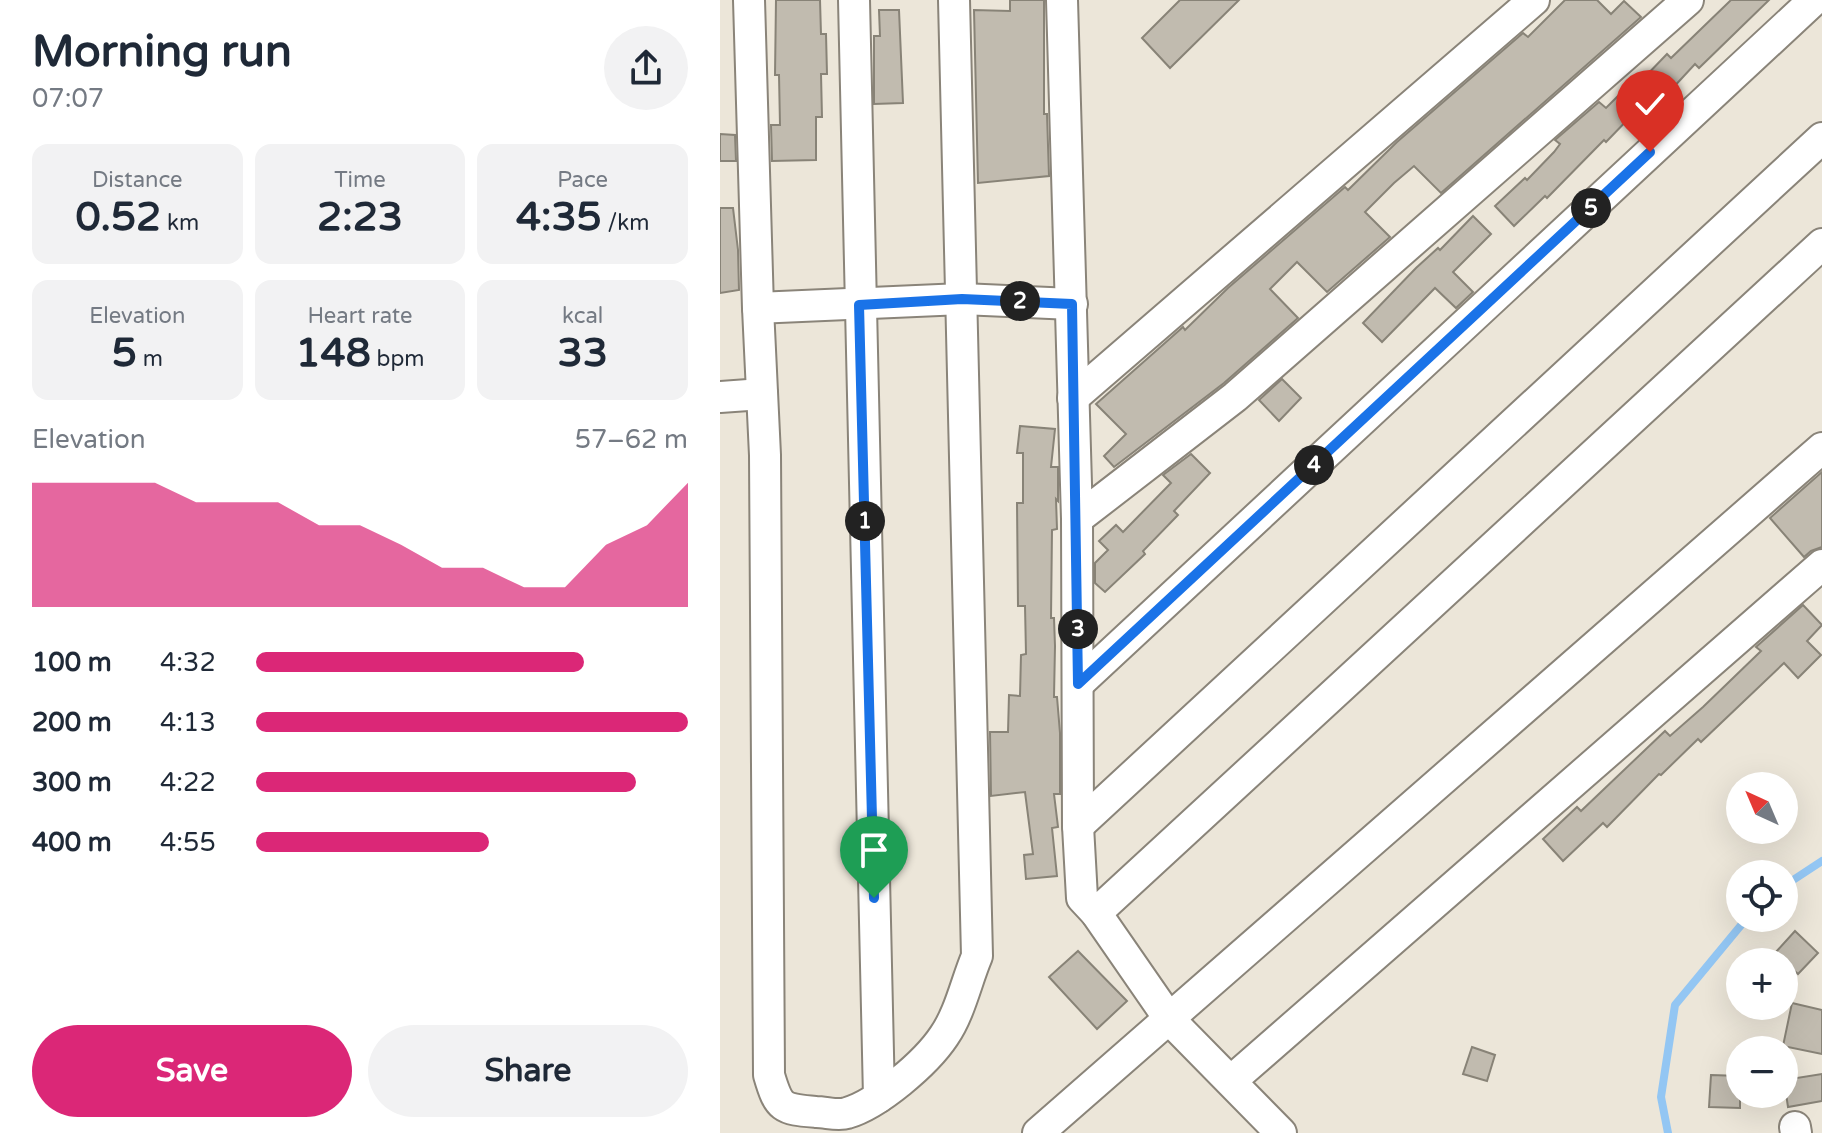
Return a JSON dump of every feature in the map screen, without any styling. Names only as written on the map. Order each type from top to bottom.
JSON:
[{"type":"street","points":[[749,0],[767,610],[769,1075],[776,1099],[791,1109],[846,1124],[920,1063],[944,1037],[958,1009],[977,956],[954,0]]},
{"type":"street","points":[[854,0],[879,1097]]},
{"type":"street","points":[[1062,0],[1077,519],[1078,826],[1082,898],[1096,913],[1170,1020],[1281,1133]]},
{"type":"street","points":[[1073,398],[1534,0]]},
{"type":"street","points":[[1078,684],[1814,0]]},
{"type":"street","points":[[1077,519],[1235,397],[1678,2]]},
{"type":"street","points":[[1078,826],[1822,138]]},
{"type":"street","points":[[1096,913],[1822,244]]},
{"type":"street","points":[[758,308],[962,299],[1072,304]]},
{"type":"street","points":[[720,397],[762,394]]},
{"type":"street","points":[[1038,1133],[1822,448]]},
{"type":"street","points":[[1232,1080],[1822,565]]},
{"type":"building","points":[[776,0],[820,0],[821,34],[826,34],[827,74],[821,74],[822,117],[816,117],[816,160],[772,161],[771,125],[780,125],[779,75],[775,75]]},
{"type":"building","points":[[1010,0],[1044,0],[1044,114],[1047,114],[1049,176],[978,183],[974,10],[1010,11]]},
{"type":"building","points":[[1180,0],[1239,0],[1170,68],[1142,38]]},
{"type":"building","points":[[1565,0],[1597,0],[1611,14],[1624,1],[1641,17],[1441,193],[1414,166],[1394,183],[1365,212],[1390,237],[1327,292],[1297,262],[1270,289],[1298,318],[1224,383],[1114,467],[1104,456],[1126,434],[1096,404],[1183,327],[1185,330],[1228,288],[1345,187],[1348,190],[1397,142],[1523,33],[1528,37]]},
{"type":"building","points":[[1731,0],[1769,0],[1699,68],[1695,64],[1670,91],[1666,87],[1639,114],[1636,111],[1514,226],[1495,206],[1525,178],[1527,180],[1554,152],[1560,144],[1555,140],[1599,102],[1606,108],[1636,78],[1640,82],[1667,54],[1671,58]]},
{"type":"building","points":[[879,10],[899,10],[903,103],[874,104],[874,36],[880,36]]},
{"type":"building","points":[[720,134],[735,135],[736,161],[720,161]]},
{"type":"building","points":[[720,208],[733,208],[739,290],[720,293]]},
{"type":"building","points":[[1473,216],[1491,234],[1453,272],[1473,292],[1456,308],[1435,288],[1382,342],[1363,323],[1416,268],[1438,248],[1440,250]]},
{"type":"building","points":[[1282,379],[1301,398],[1279,421],[1259,400]]},
{"type":"building","points":[[1020,426],[1055,429],[1051,467],[1058,467],[1057,529],[1052,530],[1051,618],[1054,618],[1054,697],[1057,697],[1060,733],[1060,794],[1054,794],[1058,827],[1052,828],[1057,876],[1026,879],[1024,855],[1033,854],[1025,792],[991,796],[990,732],[1008,732],[1009,695],[1020,696],[1021,655],[1026,654],[1025,606],[1018,606],[1017,503],[1023,503],[1023,453],[1017,453]]},
{"type":"building","points":[[1191,454],[1210,473],[1174,511],[1178,515],[1143,551],[1145,554],[1105,592],[1095,583],[1095,563],[1108,550],[1099,541],[1116,525],[1123,532],[1171,483],[1163,475]]},
{"type":"building","points":[[1822,472],[1822,547],[1804,557],[1770,518]]},
{"type":"building","points":[[1803,605],[1822,625],[1807,641],[1821,655],[1798,678],[1784,663],[1701,742],[1698,739],[1659,774],[1607,827],[1603,823],[1563,861],[1543,839],[1577,807],[1581,811],[1665,731],[1670,736],[1703,707],[1761,651],[1756,647]]},
{"type":"building","points":[[1796,932],[1818,953],[1798,974],[1798,948],[1780,948]]},
{"type":"building","points":[[1078,951],[1127,1001],[1097,1029],[1049,977]]},
{"type":"building","points":[[1798,1004],[1822,1010],[1822,1054],[1798,1049],[1798,1036],[1785,1036],[1788,1020],[1798,1020]]},
{"type":"building","points":[[1472,1047],[1495,1055],[1487,1081],[1463,1074]]},
{"type":"building","points":[[1822,1074],[1822,1101],[1798,1105],[1798,1078]]},
{"type":"building","points":[[1711,1075],[1726,1076],[1726,1108],[1709,1107]]},
{"type":"waterway","points":[[1798,877],[1822,861]]},
{"type":"waterway","points":[[1668,1133],[1661,1097],[1675,1005],[1735,932]]},
{"type":"route","points":[[874,898],[859,305],[962,299],[1072,304],[1078,684],[1650,152]]}]
